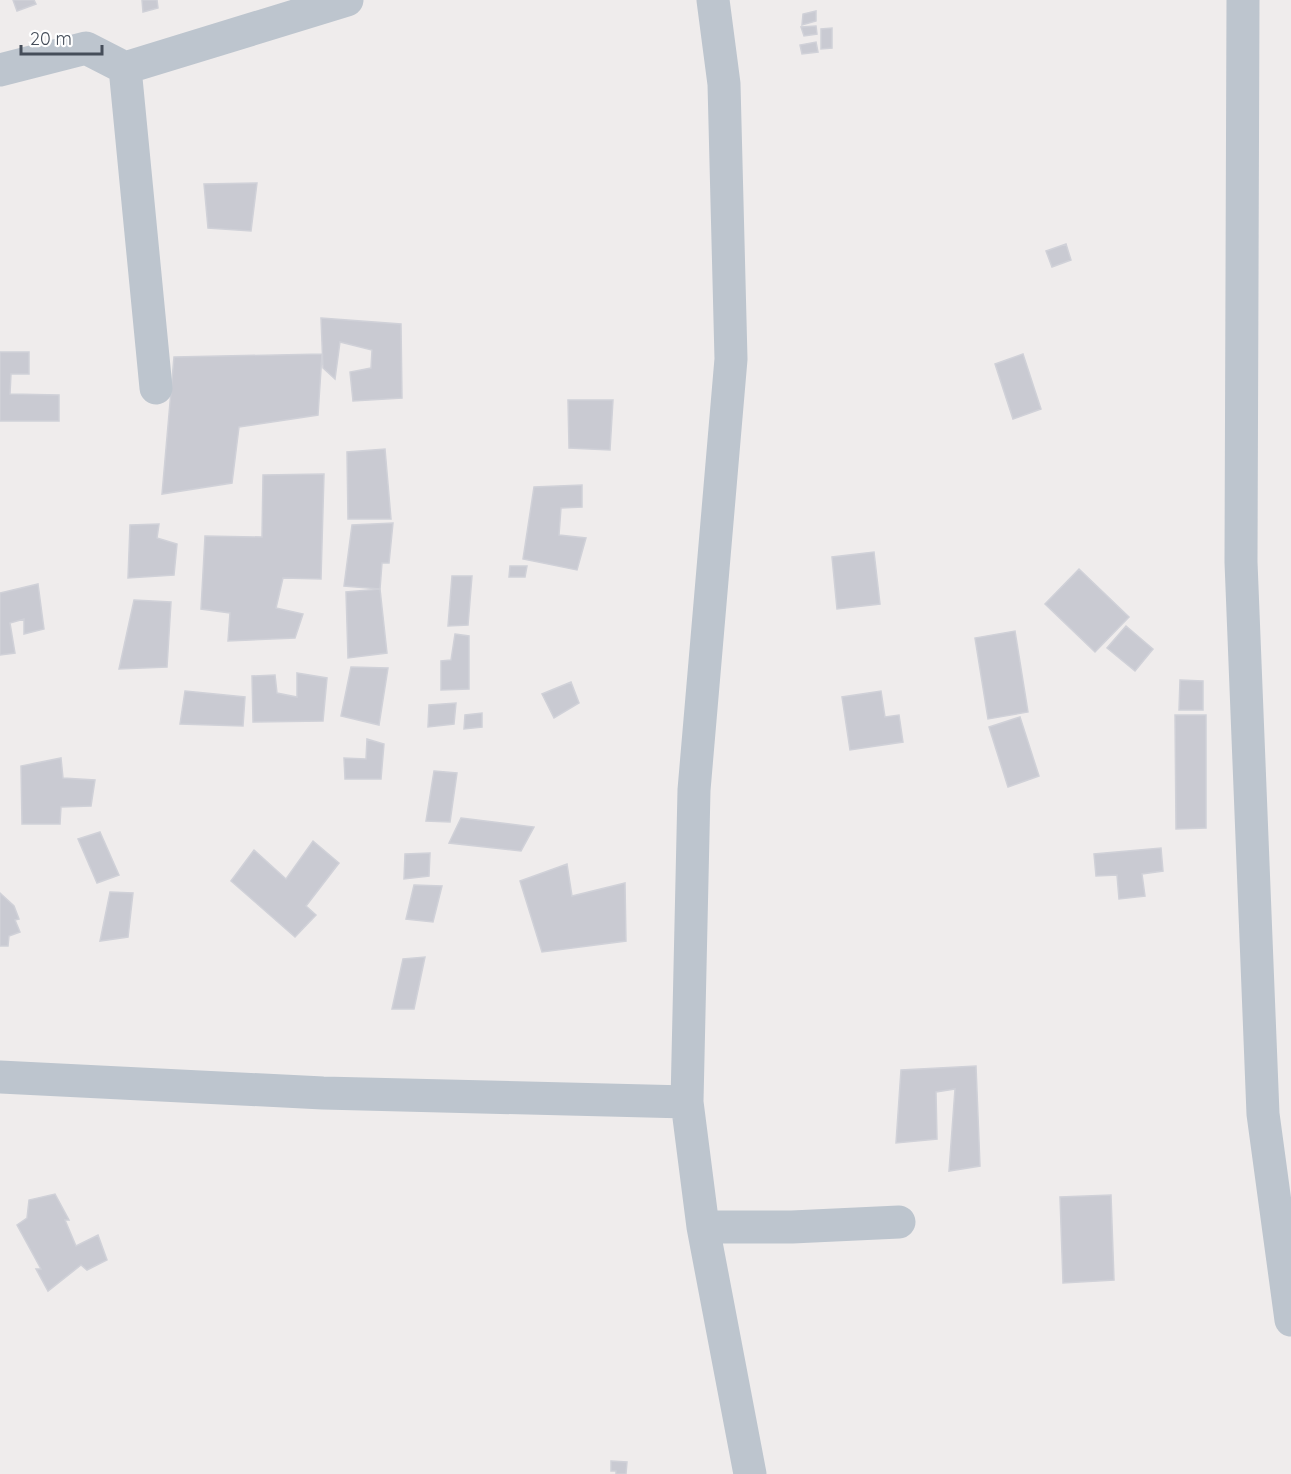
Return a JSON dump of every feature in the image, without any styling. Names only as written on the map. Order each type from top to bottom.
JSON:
[{"type":"street","points":[[0,70],[86,48],[125,68],[347,0]]},
{"type":"street","points":[[713,0],[724,84],[731,359],[694,790],[687,1102],[703,1227],[750,1474]]},
{"type":"street","points":[[1243,0],[1241,562],[1263,1114],[1291,1320]]},
{"type":"street","points":[[125,68],[156,388]]},
{"type":"street","points":[[0,1077],[323,1093],[687,1102]]},
{"type":"street","points":[[703,1227],[792,1227],[899,1222]]},
{"type":"building","points":[[13,0],[34,0],[36,4],[17,11]]},
{"type":"building","points":[[142,0],[157,0],[158,8],[143,12]]},
{"type":"building","points":[[816,11],[816,21],[802,25],[803,14]]},
{"type":"building","points":[[816,26],[817,34],[804,36],[801,27]]},
{"type":"building","points":[[832,28],[832,48],[821,49],[821,29]]},
{"type":"building","points":[[816,42],[818,52],[802,54],[800,45]]},
{"type":"building","points":[[257,183],[251,231],[208,228],[204,184]]},
{"type":"building","points":[[1066,244],[1071,260],[1052,267],[1046,251]]},
{"type":"building","points":[[321,318],[401,324],[402,398],[353,401],[350,372],[371,368],[372,350],[340,342],[335,379],[323,368]]},
{"type":"building","points":[[0,352],[29,352],[29,374],[11,374],[10,394],[59,395],[59,421],[0,421]]},
{"type":"building","points":[[322,354],[318,415],[239,427],[232,483],[162,494],[174,357]]},
{"type":"building","points":[[1023,354],[1041,409],[1013,419],[995,364]]},
{"type":"building","points":[[568,400],[613,400],[610,450],[569,448]]},
{"type":"building","points":[[385,449],[391,519],[348,519],[347,452]]},
{"type":"building","points":[[324,474],[321,579],[283,578],[276,608],[303,614],[295,638],[228,641],[230,613],[201,609],[205,536],[262,537],[263,475]]},
{"type":"building","points":[[582,485],[582,507],[561,508],[559,535],[586,538],[577,570],[523,559],[534,487]]},
{"type":"building","points":[[393,523],[389,563],[382,563],[380,589],[344,586],[352,525]]},
{"type":"building","points":[[159,524],[157,538],[177,544],[174,575],[128,578],[130,525]]},
{"type":"building","points":[[874,552],[880,604],[837,609],[832,557]]},
{"type":"building","points":[[510,566],[527,566],[525,577],[509,577]]},
{"type":"building","points":[[1079,569],[1129,617],[1095,652],[1045,604]]},
{"type":"building","points":[[452,576],[472,576],[468,625],[448,626]]},
{"type":"building","points":[[38,584],[44,629],[24,634],[24,619],[10,623],[15,653],[0,655],[0,593]]},
{"type":"building","points":[[380,589],[387,653],[348,658],[346,592]]},
{"type":"building","points":[[134,600],[171,602],[167,667],[119,669]]},
{"type":"building","points":[[1126,626],[1153,649],[1135,671],[1107,648]]},
{"type":"building","points":[[1015,631],[1028,712],[988,719],[975,638]]},
{"type":"building","points":[[455,634],[469,636],[469,689],[441,690],[441,661],[451,660]]},
{"type":"building","points":[[351,667],[388,668],[379,725],[341,716]]},
{"type":"building","points":[[297,673],[327,678],[323,721],[253,722],[252,676],[275,675],[277,693],[297,697]]},
{"type":"building","points":[[1180,680],[1203,681],[1203,710],[1179,710]]},
{"type":"building","points":[[571,682],[579,703],[554,718],[542,694]]},
{"type":"building","points":[[185,691],[245,697],[243,726],[180,724]]},
{"type":"building","points":[[881,691],[885,717],[899,715],[903,742],[850,750],[842,697]]},
{"type":"building","points":[[456,703],[454,724],[428,727],[429,705]]},
{"type":"building","points":[[482,713],[482,727],[464,729],[465,715]]},
{"type":"building","points":[[1175,715],[1206,715],[1206,828],[1176,829]]},
{"type":"building","points":[[1020,717],[1039,776],[1008,787],[989,727]]},
{"type":"building","points":[[367,739],[384,744],[381,779],[345,779],[344,758],[366,759]]},
{"type":"building","points":[[61,758],[63,778],[95,780],[91,806],[61,807],[60,824],[22,824],[21,766]]},
{"type":"building","points":[[434,771],[457,773],[450,822],[426,821]]},
{"type":"building","points":[[461,818],[534,827],[521,851],[449,843]]},
{"type":"building","points":[[100,832],[119,875],[97,883],[78,839]]},
{"type":"building","points":[[313,841],[339,863],[306,906],[316,915],[295,937],[231,881],[254,850],[286,879]]},
{"type":"building","points":[[1161,848],[1163,871],[1142,874],[1145,896],[1119,899],[1117,875],[1096,876],[1094,854]]},
{"type":"building","points":[[430,853],[429,876],[404,879],[405,854]]},
{"type":"building","points":[[567,864],[572,896],[625,883],[626,941],[542,952],[520,881]]},
{"type":"building","points":[[414,885],[442,886],[433,922],[406,919]]},
{"type":"building","points":[[110,892],[133,893],[128,937],[100,941]]},
{"type":"building","points":[[0,893],[14,906],[19,919],[15,920],[20,932],[9,936],[8,946],[0,946]]},
{"type":"building","points":[[425,957],[414,1009],[392,1009],[403,959]]},
{"type":"building","points":[[976,1066],[980,1166],[949,1171],[955,1089],[936,1092],[937,1139],[896,1143],[901,1070]]},
{"type":"building","points":[[55,1194],[69,1220],[65,1220],[76,1246],[98,1235],[107,1260],[87,1270],[81,1265],[48,1291],[36,1269],[41,1269],[17,1225],[27,1218],[29,1200]]},
{"type":"building","points":[[1111,1195],[1114,1280],[1063,1283],[1060,1197]]},
{"type":"building","points":[[611,1461],[627,1462],[626,1474],[616,1474],[616,1471],[611,1471]]}]
